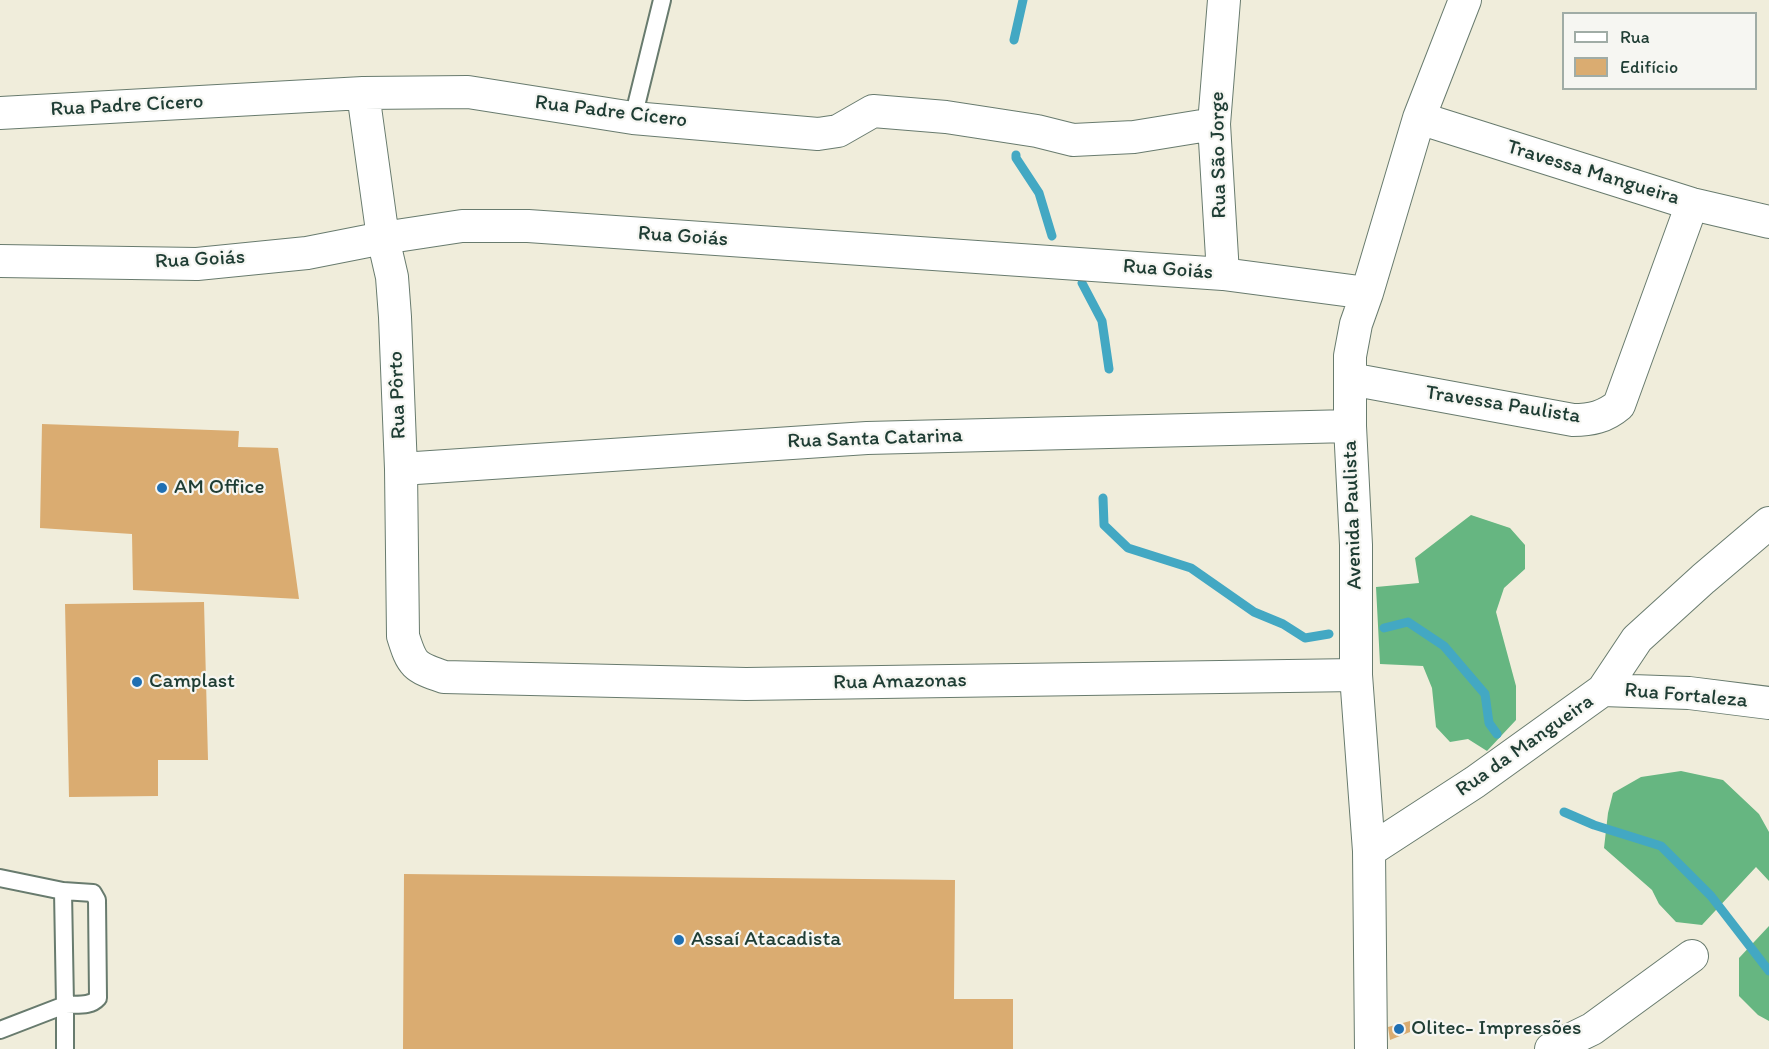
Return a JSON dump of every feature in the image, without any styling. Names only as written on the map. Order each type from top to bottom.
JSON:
[{"type":"street","name":"Rua São Jorge","points":[[1223,274],[1214,124],[1224,0]]},
{"type":"street","name":"Avenida Paulista","points":[[1371,1049],[1368,851],[1356,675],[1356,545],[1350,426],[1350,356],[1356,324],[1419,118],[1465,0]]},
{"type":"street","name":"Rua Padre Cícero","points":[[0,113],[363,93],[468,93],[633,118],[818,134],[838,130],[873,111],[946,117],[1037,131],[1073,140],[1134,137],[1214,124]]},
{"type":"street","name":"Rua Pôrto","points":[[363,93],[383,238],[392,277],[401,469],[403,636],[411,660],[427,672],[444,677]]},
{"type":"street","name":"Travessa Mangueira","points":[[1419,118],[1692,204],[1769,222]]},
{"type":"street","name":"Travessa Paulista","points":[[1350,379],[1573,420],[1591,420],[1609,414],[1619,405],[1692,204]]},
{"type":"street","name":"Rua Goiás","points":[[0,261],[197,264],[307,253],[462,226],[528,226],[1223,274],[1367,293]]},
{"type":"street","name":"Rua Santa Catarina","points":[[401,469],[867,438],[1350,426]]},
{"type":"street","name":"Rua da Mangueira","points":[[1368,851],[1475,782],[1603,690],[1637,639],[1769,523]]},
{"type":"street","name":"Rua Amazonas","points":[[444,677],[746,684],[1356,675]]},
{"type":"street","name":"Rua Fortaleza","points":[[1603,690],[1689,693],[1769,703]]},
{"type":"street","points":[[1551,1049],[1592,1029],[1692,956]]},
{"type":"lane","points":[[633,118],[662,0]]},
{"type":"lane","points":[[0,878],[63,891],[93,893],[97,900],[98,998],[88,1004],[65,1005],[0,1030]]},
{"type":"lane","points":[[63,891],[65,1049]]},
{"type":"green space","points":[[1471,515],[1510,528],[1525,545],[1525,569],[1504,588],[1496,612],[1516,686],[1516,720],[1487,751],[1468,739],[1450,742],[1436,727],[1432,688],[1423,666],[1380,664],[1376,587],[1419,583],[1415,558]]},
{"type":"green space","points":[[1681,771],[1723,780],[1759,814],[1769,832],[1769,881],[1756,867],[1702,925],[1676,922],[1659,904],[1652,890],[1604,848],[1613,793],[1641,777]]},
{"type":"green space","points":[[1769,926],[1769,1021],[1758,1015],[1739,996],[1739,958]]},
{"type":"building","name":"AM Office","points":[[42,424],[239,431],[238,447],[278,448],[299,599],[133,590],[132,534],[40,528]]},
{"type":"building","name":"Camplast","points":[[204,602],[208,760],[158,760],[158,796],[69,797],[65,604]]},
{"type":"building","name":"Assaí Atacadista","points":[[404,874],[955,880],[954,999],[1013,999],[1013,1049],[403,1049]]},
{"type":"building","name":"Olitec- Impressões","points":[[1410,1021],[1410,1032],[1390,1040],[1388,1027]]},
{"type":"waterway","points":[[1014,40],[1023,0]]},
{"type":"waterway","points":[[1016,155],[1039,193],[1052,236]]},
{"type":"waterway","points":[[1082,283],[1102,321],[1109,369]]},
{"type":"waterway","points":[[1103,498],[1104,525],[1128,548],[1191,568],[1254,612],[1283,624],[1305,638],[1329,634]]},
{"type":"waterway","points":[[1384,628],[1408,622],[1444,646],[1485,694],[1489,723],[1497,734]]},
{"type":"waterway","points":[[1564,812],[1594,825],[1661,846],[1711,896],[1769,971]]},
{"type":"place","name":"AM Office","points":[[162,488]]},
{"type":"place","name":"Camplast","points":[[137,682]]},
{"type":"place","name":"Assaí Atacadista","points":[[679,940]]},
{"type":"place","name":"Olitec- Impressões","points":[[1399,1029]]}]
